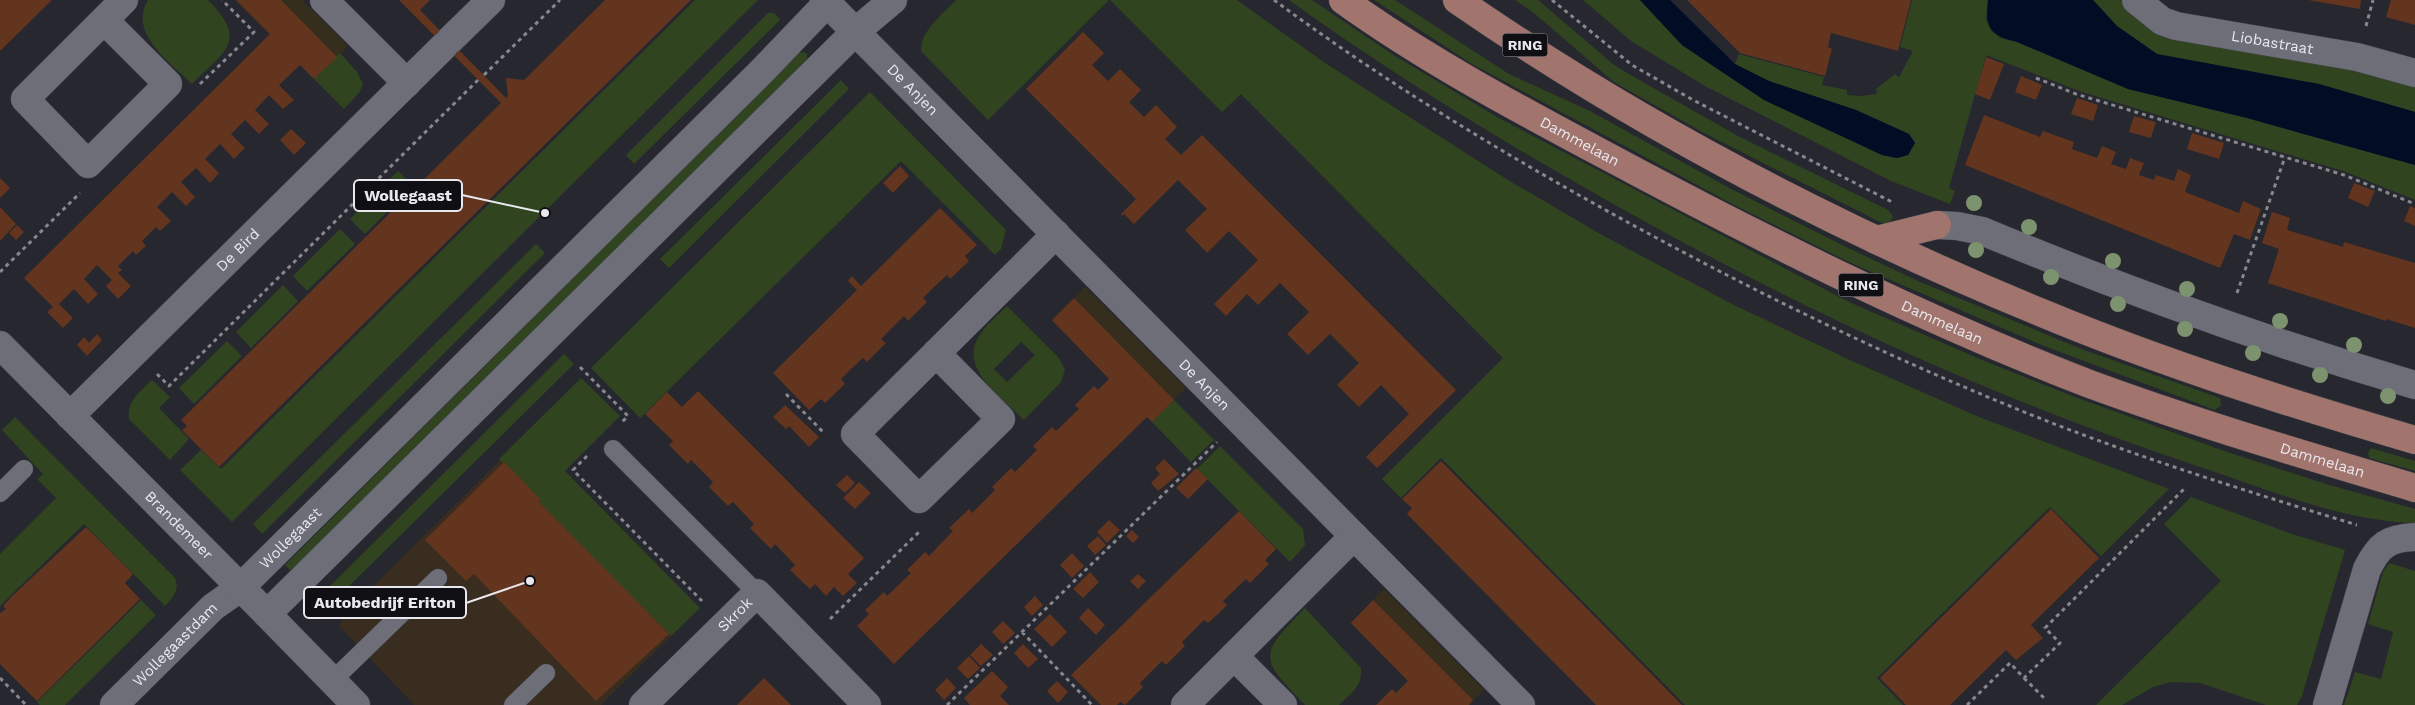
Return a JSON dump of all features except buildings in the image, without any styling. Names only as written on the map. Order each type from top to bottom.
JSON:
[{"type":"main road","name":"Dammelaan","points":[[1344,0],[1491,95],[1823,268],[2005,350],[2088,383],[2237,435],[2415,488]]},
{"type":"main road","name":"RING","points":[[1457,0],[1615,102],[1766,186],[1876,240],[2048,316],[2142,351],[2338,417],[2415,440]]},
{"type":"main road","points":[[1876,240],[1937,225]]},
{"type":"street","points":[[104,20],[168,84],[88,164],[25,99],[104,20],[124,0]]},
{"type":"street","points":[[324,0],[407,83]]},
{"type":"street","name":"De Bird","points":[[70,416],[491,0]]},
{"type":"street","points":[[266,614],[855,32],[893,0]]},
{"type":"street","name":"Liobastraat","points":[[2136,0],[2162,21],[2176,26],[2357,57],[2415,73]]},
{"type":"street","name":"De Anjen","points":[[827,1],[855,32],[1521,705]]},
{"type":"street","name":"Wollegaast","points":[[240,588],[746,86],[827,1]]},
{"type":"street","points":[[1937,225],[1957,226],[1982,231],[2172,306],[2301,351],[2415,385]]},
{"type":"street","points":[[936,353],[1001,419],[919,499],[855,434],[936,353],[1056,234]]},
{"type":"street","name":"Brandemeer","points":[[0,345],[356,705]]},
{"type":"street","points":[[1186,705],[1354,536]]},
{"type":"street","points":[[2327,705],[2367,569],[2379,548],[2406,537]]},
{"type":"street","name":"Wollegaastdam","points":[[114,705],[213,607],[240,588]]},
{"type":"street","name":"Skrok","points":[[643,705],[757,593],[867,705]]},
{"type":"street","points":[[1234,656],[1283,705]]},
{"type":"lane","points":[[613,449],[757,593]]},
{"type":"lane","points":[[0,493],[24,469]]},
{"type":"lane","points":[[332,681],[438,578]]},
{"type":"lane","points":[[513,705],[546,673]]},
{"type":"path","points":[[484,75],[560,0]]},
{"type":"path","points":[[1552,0],[1614,52],[1639,69],[1710,109],[1937,225]]},
{"type":"path","points":[[2366,26],[2373,0]]},
{"type":"path","points":[[2036,78],[2076,94],[2344,174],[2415,204]]},
{"type":"path","points":[[136,352],[169,386],[478,80]]},
{"type":"path","points":[[2234,302],[2285,157]]},
{"type":"path","points":[[0,272],[80,192]]},
{"type":"path","points":[[580,368],[628,416],[616,428]]},
{"type":"path","points":[[786,394],[823,433]]},
{"type":"path","points":[[946,705],[1223,437]]},
{"type":"path","points":[[592,452],[573,470],[708,607]]},
{"type":"path","points":[[2024,678],[2060,643],[2045,628],[2184,489]]},
{"type":"path","points":[[830,619],[920,531]]},
{"type":"path","points":[[1022,632],[1092,705]]},
{"type":"path","points":[[1967,705],[2010,663],[2045,699]]},
{"type":"path","points":[[0,678],[26,705]]},
{"type":"shaded area","points":[[235,0],[302,0],[348,46],[314,79]]},
{"type":"shaded area","points":[[1085,287],[1186,388],[1152,422],[1052,321]]},
{"type":"shaded area","points":[[500,460],[541,501],[539,503],[671,636],[601,705],[414,705],[339,626],[345,614]]},
{"type":"shaded area","points":[[1384,589],[1484,690],[1469,705],[1432,705],[1350,623]]},
{"type":"green space","points":[[148,0],[208,0],[227,26],[230,36],[228,45],[214,63],[192,84],[163,57],[147,36],[143,24],[143,12]]},
{"type":"green space","points":[[695,0],[758,0],[232,522],[180,470],[201,450],[221,469]]},
{"type":"green space","points":[[956,0],[1109,0],[988,120],[921,51],[924,37],[928,30]]},
{"type":"green space","points":[[1110,0],[1237,0],[1325,63],[1508,180],[1602,235],[1736,306],[1852,361],[1979,417],[2169,489],[2101,556],[2050,507],[1877,678],[1903,705],[1685,705],[1441,458],[1401,498],[1382,479],[1503,358],[1241,94],[1222,112]]},
{"type":"green space","points":[[1289,0],[1312,0],[1395,56],[1497,117],[1849,302],[1982,360],[2075,397],[2227,452],[2326,484],[2415,509],[2415,523],[2387,521],[2360,516],[2277,494],[2037,408],[1881,341],[1729,267],[1580,185],[1432,96]]},
{"type":"green space","points":[[1374,0],[1395,0],[1509,74],[1590,111],[1733,190],[1844,246],[1918,281],[2084,350],[2220,398],[2221,405],[2215,410],[2044,346],[1851,263],[1740,208],[1472,64]]},
{"type":"green space","points":[[1515,0],[1538,0],[1613,64],[1627,73],[1738,136],[1888,210],[1893,216],[1892,219],[1887,224],[1882,223],[1704,133],[1614,82],[1534,13]]},
{"type":"green space","points":[[1583,0],[1640,0],[1682,45],[1764,100],[1882,155],[1897,158],[1908,155],[1915,143],[1909,134],[1856,110],[1769,81],[1735,64],[1739,54],[1824,77],[1822,85],[1847,90],[1847,95],[1877,94],[1876,89],[1895,74],[1899,77],[1913,51],[1900,47],[1912,0],[1988,0],[1986,20],[2000,38],[2017,42],[2128,89],[2247,118],[2415,165],[2415,200],[2346,172],[2082,92],[1986,55],[1949,188],[1955,191],[1950,204],[1891,181],[1705,86],[1631,41]]},
{"type":"green space","points":[[2093,0],[2120,0],[2137,17],[2415,86],[2415,112],[2319,84],[2157,54],[2117,26]]},
{"type":"green space","points":[[768,13],[774,13],[780,19],[634,164],[626,155]]},
{"type":"green space","points":[[804,52],[807,54],[807,59],[792,76],[300,562],[290,570],[285,565],[799,53]]},
{"type":"green space","points":[[340,53],[357,72],[363,84],[359,93],[344,109],[314,79]]},
{"type":"green space","points":[[841,80],[849,89],[669,268],[660,259]]},
{"type":"green space","points":[[870,92],[1006,230],[1001,249],[995,255],[901,161],[640,418],[591,368]]},
{"type":"green space","points":[[398,171],[413,186],[365,234],[350,219]]},
{"type":"green space","points":[[340,229],[355,244],[307,291],[293,276]]},
{"type":"green space","points":[[536,244],[545,253],[262,534],[253,524]]},
{"type":"green space","points":[[283,285],[298,301],[251,348],[236,332]]},
{"type":"green space","points":[[1007,306],[1059,358],[1065,370],[1061,382],[1024,420],[986,383],[974,361],[974,350],[981,333]],"holes":[[[1021,342],[1035,355],[1007,382],[994,369]]]},
{"type":"green space","points":[[227,341],[242,356],[194,404],[179,388]]},
{"type":"green space","points":[[564,354],[574,364],[332,603],[323,593]]},
{"type":"green space","points":[[581,378],[620,416],[565,471],[700,608],[671,636],[539,503],[541,501],[499,459]]},
{"type":"green space","points":[[152,380],[170,397],[159,408],[189,439],[170,460],[129,419],[132,402],[139,392]]},
{"type":"green space","points":[[1174,400],[1214,440],[1191,462],[1152,422]]},
{"type":"green space","points":[[15,417],[175,578],[176,590],[165,606],[84,524],[0,606],[0,554],[56,498],[37,479],[43,474],[2,430]]},
{"type":"green space","points":[[1220,446],[1303,529],[1305,545],[1290,562],[1197,469]]},
{"type":"green space","points":[[2371,448],[2415,461],[2415,471],[2369,458],[2368,453]]},
{"type":"green space","points":[[2191,497],[2295,535],[2345,550],[2302,696],[2297,705],[2266,705],[2200,683],[2171,682],[2153,687],[2122,705],[2096,705],[2221,581],[2164,524]]},
{"type":"green space","points":[[2389,563],[2415,571],[2415,705],[2344,705],[2355,672],[2381,679],[2393,632],[2368,624],[2383,572]]},
{"type":"green space","points":[[141,600],[156,615],[65,705],[40,705],[37,702]]},
{"type":"green space","points":[[1305,608],[1361,668],[1358,685],[1339,705],[1305,705],[1272,666],[1270,656],[1272,647]]},
{"type":"water","points":[[1640,0],[1670,0],[1735,64],[1769,81],[1856,110],[1909,134],[1915,143],[1908,155],[1897,158],[1882,155],[1764,100],[1682,45]]},
{"type":"water","points":[[1988,0],[2093,0],[2117,26],[2157,54],[2319,84],[2415,112],[2415,165],[2247,118],[2128,89],[2017,42],[2000,37],[1988,24]]},
{"type":"place","name":"Wollegaast","points":[[545,213]]},
{"type":"place","name":"Autobedrijf Eriton","points":[[530,581]]}]
